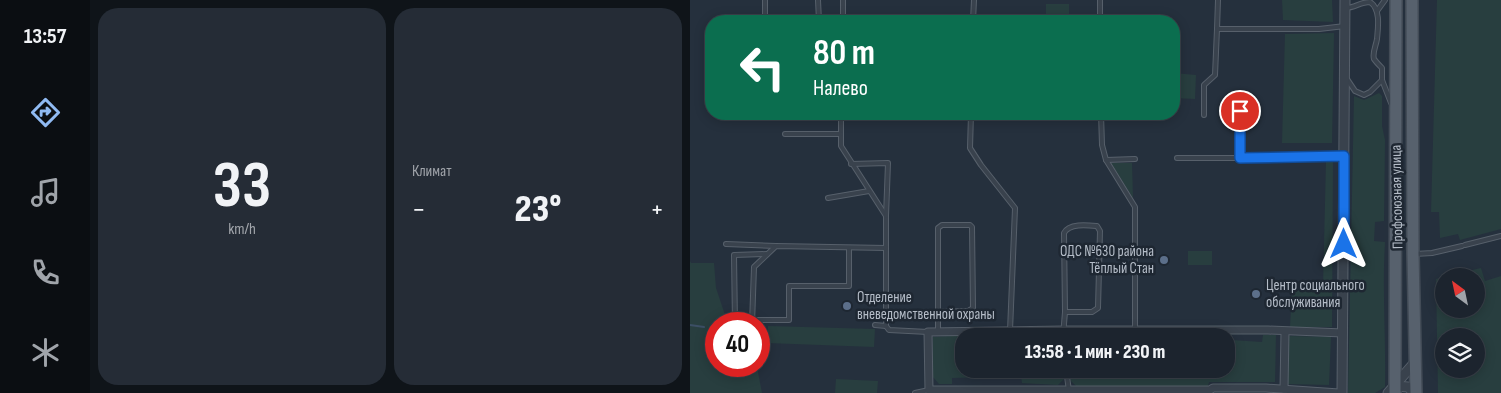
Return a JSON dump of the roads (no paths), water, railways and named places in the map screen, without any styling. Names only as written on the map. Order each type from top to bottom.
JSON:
[{"type":"main road","name":"Профсоюзная улица","points":[[1393,391],[1396,0]]},
{"type":"main road","name":"Профсоюзная улица","points":[[1412,0],[1415,393]]},
{"type":"street","points":[[955,332],[928,332],[929,390],[1065,392],[1265,390],[1340,393],[1345,4]]},
{"type":"street","points":[[1235,331],[1342,333]]},
{"type":"street","points":[[1284,391],[1285,332]]},
{"type":"street","points":[[1393,391],[1416,361]]},
{"type":"street","points":[[1393,391],[1408,387],[1415,393]]},
{"type":"lane","points":[[765,0],[765,15]]},
{"type":"lane","points":[[818,0],[818,15]]},
{"type":"lane","points":[[843,0],[844,15]]},
{"type":"lane","points":[[973,15],[974,0]]},
{"type":"lane","points":[[1100,0],[1100,15]]},
{"type":"lane","points":[[1204,115],[1204,85],[1215,75],[1218,0]]},
{"type":"lane","points":[[1377,12],[1385,0]]},
{"type":"lane","points":[[1345,4],[1353,8],[1370,2],[1377,12],[1377,41],[1374,59],[1382,68],[1382,80],[1396,117]]},
{"type":"lane","points":[[1217,29],[1319,29],[1345,26]]},
{"type":"lane","points":[[1345,76],[1355,91],[1364,95],[1370,92],[1382,80]]},
{"type":"lane","points":[[1240,111],[1240,158]]},
{"type":"lane","points":[[841,120],[840,146],[886,216]]},
{"type":"lane","points":[[971,120],[970,148],[1015,208],[1010,328]]},
{"type":"lane","points":[[1101,120],[1102,145],[1106,160],[1135,207],[1135,328]]},
{"type":"lane","points":[[785,134],[841,134]]},
{"type":"lane","points":[[1177,158],[1344,156]]},
{"type":"lane","points":[[1106,160],[1135,159]]},
{"type":"lane","points":[[851,164],[888,164],[886,326]]},
{"type":"lane","points":[[828,198],[869,191]]},
{"type":"lane","points":[[938,312],[968,311],[973,308],[972,227],[970,225],[942,224],[938,228],[938,312],[938,332]]},
{"type":"lane","points":[[1063,328],[1064,233],[1068,227],[1072,226],[1097,226],[1100,231],[1098,308],[1092,312],[1065,312]]},
{"type":"lane","points":[[1413,254],[1432,253],[1501,236]]},
{"type":"lane","points":[[726,244],[886,248]]},
{"type":"lane","points":[[752,312],[754,267],[776,246]]},
{"type":"lane","points":[[770,321],[789,320],[789,286],[849,286],[849,248]]},
{"type":"lane","points":[[735,312],[734,255],[767,254]]},
{"type":"lane","points":[[874,325],[886,326],[889,330],[928,332]]},
{"type":"lane","points":[[1065,392],[1066,378]]},
{"type":"lane","points":[[915,393],[929,390]]},
{"type":"waterway","points":[[690,325],[704,327]]},
{"type":"place","name":"ОДС №630 района Тёплый Стан","points":[[1164,260]]},
{"type":"place","name":"Центр социального обслуживания","points":[[1256,294]]},
{"type":"place","name":"Отделение вневедомственной охраны","points":[[847,306]]}]
